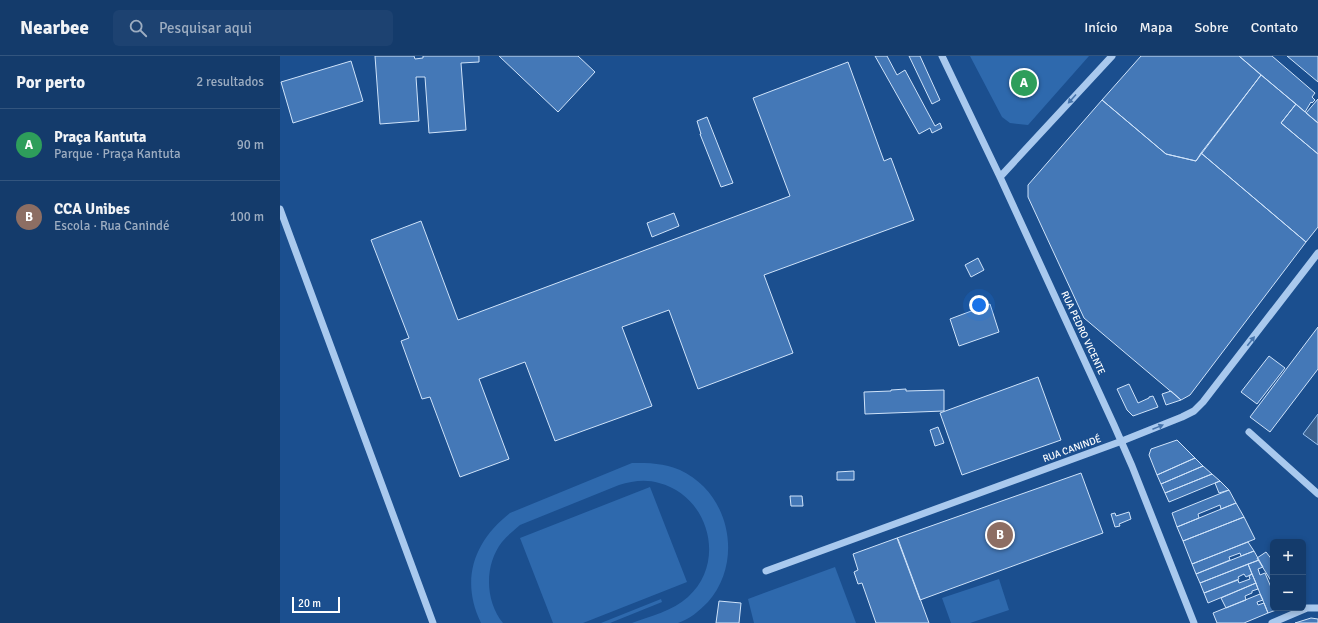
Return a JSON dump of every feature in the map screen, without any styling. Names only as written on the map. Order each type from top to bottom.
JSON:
[{"type":"street","name":"RUA PEDRO VICENTE","points":[[942,56],[1000,177],[1122,441],[1194,623]]},
{"type":"street","points":[[1000,177],[1112,56]]},
{"type":"street","points":[[280,209],[432,623]]},
{"type":"street","name":"RUA CANINDÉ","points":[[766,571],[1122,441],[1194,411],[1203,402],[1318,253]]},
{"type":"street","points":[[1249,432],[1318,494]]},
{"type":"street","points":[[1272,623],[1307,608],[1318,608]]},
{"type":"shaded area","points":[[970,56],[1089,56],[1028,125],[1010,123],[1002,117]]},
{"type":"shaded area","points":[[1318,414],[1318,445],[1303,434]]},
{"type":"shaded area","points":[[632,463],[650,463],[680,470],[697,481],[711,495],[720,511],[726,529],[728,548],[726,567],[719,586],[708,602],[694,614],[678,623],[632,623],[668,610],[688,597],[700,583],[707,566],[709,549],[707,532],[700,516],[690,501],[676,490],[659,483],[639,481],[619,485],[520,525],[513,531],[502,542],[496,551],[490,572],[490,594],[497,614],[503,623],[481,623],[475,607],[471,577],[474,562],[479,549],[487,536],[498,524],[510,513]]},
{"type":"shaded area","points":[[650,487],[687,582],[583,623],[553,623],[520,538]]},
{"type":"shaded area","points":[[835,567],[856,623],[754,623],[748,599]]},
{"type":"shaded area","points":[[999,579],[1009,610],[970,623],[951,623],[942,598]]},
{"type":"shaded area","points":[[661,599],[662,602],[610,623],[601,623]]},
{"type":"building","points":[[375,56],[414,56],[415,59],[423,58],[423,56],[479,56],[479,62],[461,63],[466,130],[429,133],[425,77],[416,77],[419,121],[380,124]]},
{"type":"building","points":[[499,56],[578,56],[595,72],[558,112]]},
{"type":"building","points":[[875,56],[887,56],[897,75],[905,70],[935,126],[940,123],[942,128],[932,133],[930,128],[919,134]]},
{"type":"building","points":[[909,56],[920,56],[940,100],[932,104]]},
{"type":"building","points":[[1141,56],[1239,56],[1261,75],[1196,161],[1166,154],[1102,100]]},
{"type":"building","points":[[1239,56],[1272,56],[1315,93],[1312,97],[1315,100],[1312,103],[1311,102],[1305,112]]},
{"type":"building","points":[[1287,56],[1318,56],[1318,82]]},
{"type":"building","points":[[351,61],[363,101],[293,123],[281,82]]},
{"type":"building","points":[[848,62],[884,161],[891,158],[914,220],[764,275],[793,353],[698,389],[669,310],[622,327],[652,406],[555,441],[525,362],[479,379],[509,459],[460,477],[430,397],[422,399],[401,341],[409,338],[371,240],[421,221],[458,320],[790,196],[753,98]]},
{"type":"building","points":[[1261,75],[1296,104],[1281,123],[1318,154],[1318,227],[1306,242],[1201,153]]},
{"type":"building","points":[[1318,99],[1318,123],[1306,113]]},
{"type":"building","points":[[1102,100],[1166,154],[1196,161],[1201,153],[1306,242],[1190,395],[1181,400],[1084,318],[1028,197],[1028,185]]},
{"type":"building","points":[[1296,104],[1318,123],[1318,154],[1281,123]]},
{"type":"building","points":[[707,117],[733,183],[721,187],[700,134],[697,121]]},
{"type":"building","points":[[674,213],[679,226],[652,237],[647,223]]},
{"type":"building","points":[[978,258],[984,270],[971,277],[965,265]]},
{"type":"building","points":[[990,304],[999,332],[959,346],[950,319]]},
{"type":"building","points":[[1318,327],[1318,369],[1270,432],[1250,417]]},
{"type":"building","points":[[1269,356],[1285,368],[1257,404],[1241,392]]},
{"type":"building","points":[[1038,377],[1061,440],[962,475],[940,413]]},
{"type":"building","points":[[1129,384],[1138,403],[1153,396],[1158,407],[1133,416],[1127,410],[1117,389]]},
{"type":"building","points":[[906,389],[906,391],[944,390],[944,411],[865,414],[864,392]]},
{"type":"building","points":[[1171,391],[1181,400],[1166,405],[1162,394]]},
{"type":"building","points":[[938,427],[944,443],[935,446],[930,430]]},
{"type":"building","points":[[1177,440],[1195,458],[1157,475],[1149,455],[1151,449]]},
{"type":"building","points":[[1195,458],[1203,466],[1161,484],[1157,475]]},
{"type":"building","points":[[1203,466],[1212,474],[1165,493],[1161,484]]},
{"type":"building","points":[[854,471],[854,480],[837,480],[837,472]]},
{"type":"building","points":[[1081,473],[1103,533],[920,600],[897,538]]},
{"type":"building","points":[[1212,474],[1220,481],[1169,502],[1165,493]]},
{"type":"building","points":[[1220,481],[1229,490],[1219,493],[1215,483]]},
{"type":"building","points":[[1229,490],[1236,503],[1221,509],[1220,505],[1198,514],[1199,518],[1177,527],[1172,513]]},
{"type":"building","points":[[790,496],[802,496],[803,506],[791,506]]},
{"type":"building","points":[[1236,503],[1244,517],[1183,541],[1177,527]]},
{"type":"building","points":[[1129,512],[1131,519],[1119,524],[1120,526],[1115,527],[1111,514],[1115,513],[1116,516]]},
{"type":"building","points":[[1244,517],[1255,539],[1192,564],[1183,541]]},
{"type":"building","points":[[897,538],[929,623],[876,623],[862,583],[858,584],[854,572],[858,570],[853,554]]},
{"type":"building","points":[[1248,542],[1254,551],[1241,556],[1240,553],[1229,557],[1230,560],[1196,574],[1192,564]]},
{"type":"building","points":[[1254,551],[1259,560],[1200,583],[1196,574]]},
{"type":"building","points":[[1266,552],[1270,557],[1270,579],[1257,558]]},
{"type":"building","points":[[1259,560],[1263,567],[1258,569],[1260,575],[1265,573],[1270,585],[1270,611],[1274,611],[1268,613],[1248,564]]},
{"type":"building","points":[[1248,564],[1252,574],[1246,577],[1244,574],[1238,577],[1239,579],[1204,593],[1200,583]]},
{"type":"building","points":[[1252,574],[1256,583],[1208,603],[1204,593],[1238,580],[1239,583],[1250,579],[1249,576]]},
{"type":"building","points":[[1256,583],[1258,589],[1245,596],[1246,600],[1226,608],[1221,598]]},
{"type":"building","points":[[1260,594],[1263,600],[1257,602],[1258,605],[1264,603],[1268,613],[1244,623],[1217,623],[1213,613]]},
{"type":"building","points":[[719,601],[741,603],[739,623],[716,623]]},
{"type":"building","points":[[1311,618],[1318,619],[1318,623],[1295,623]]},
{"type":"place","name":"Praça Kantuta","points":[[1024,83]]},
{"type":"place","name":"CCA Unibes","points":[[1000,535]]}]
